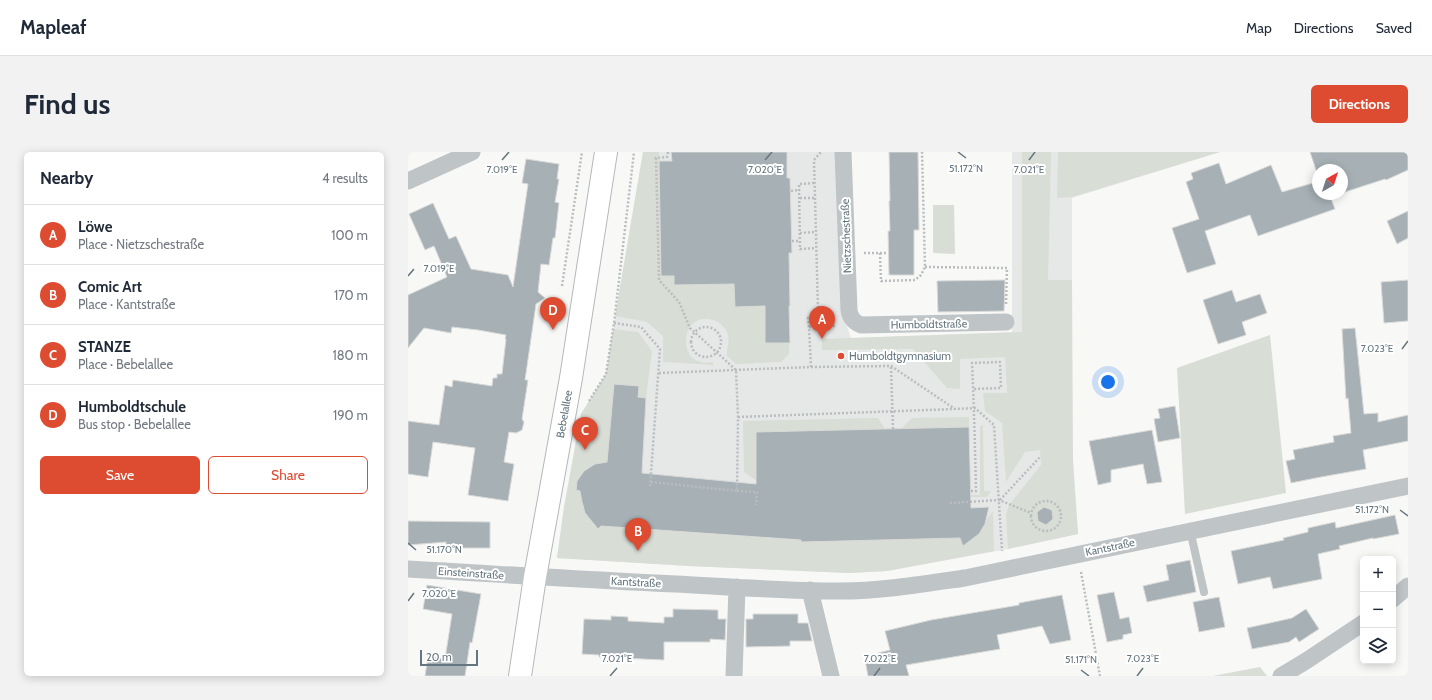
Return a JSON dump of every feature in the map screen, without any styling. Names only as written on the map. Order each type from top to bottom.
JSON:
[{"type":"main road","name":"Bebelallee","points":[[520,676],[535,577],[571,378],[606,152]]},
{"type":"street","points":[[408,181],[472,152]]},
{"type":"street","name":"Nietzschestraße","points":[[843,152],[849,310],[850,317],[853,320]]},
{"type":"street","name":"Humboldtstraße","points":[[853,320],[861,325],[1006,322]]},
{"type":"street","name":"Kantstraße","points":[[535,577],[810,590],[871,590],[932,583],[1004,570],[1190,530],[1408,486]]},
{"type":"street","name":"Einsteinstraße","points":[[408,570],[535,577]]},
{"type":"street","points":[[1396,596],[1408,586]]},
{"type":"street","points":[[734,676],[737,587]]},
{"type":"street","points":[[810,590],[831,676]]},
{"type":"street","points":[[1281,676],[1360,625]]},
{"type":"lane","points":[[1190,530],[1204,592]]},
{"type":"path","points":[[634,152],[614,323],[641,327],[660,349],[650,487]]},
{"type":"path","points":[[668,152],[667,157],[656,158],[659,280],[679,302],[690,328],[736,370],[738,417],[737,491]]},
{"type":"path","points":[[811,367],[808,318],[818,310],[814,160],[821,152]]},
{"type":"path","points":[[880,253],[881,281],[915,280],[921,275],[924,267],[922,152]]},
{"type":"path","points":[[814,183],[800,184],[800,249],[816,248]]},
{"type":"path","points":[[791,191],[800,190]]},
{"type":"path","points":[[800,198],[815,198]]},
{"type":"path","points":[[800,233],[816,232]]},
{"type":"path","points":[[792,241],[800,241]]},
{"type":"path","points":[[859,253],[887,253]]},
{"type":"path","points":[[924,267],[1007,268],[1006,322]]},
{"type":"path","points":[[809,327],[837,326],[853,320]]},
{"type":"path","points":[[703,327],[712,327],[717,330],[720,334],[722,343],[718,353],[709,357],[698,355],[692,347],[692,336],[695,332],[703,327]]},
{"type":"path","points":[[971,491],[976,491],[975,408],[973,389],[972,363],[1000,362],[1001,388],[973,389]]},
{"type":"path","points":[[659,373],[811,367],[890,366],[955,409]]},
{"type":"path","points":[[890,366],[893,429]]},
{"type":"path","points":[[738,417],[975,408],[994,425],[1004,570]]},
{"type":"path","points":[[999,500],[1040,457]]},
{"type":"path","points":[[651,482],[757,492],[756,505]]},
{"type":"path","points":[[950,503],[999,500],[1031,513]]},
{"type":"path","points":[[1040,502],[1051,502],[1059,508],[1061,518],[1060,523],[1053,530],[1043,532],[1034,527],[1030,518],[1031,513],[1033,508],[1040,502]]},
{"type":"path","points":[[1078,554],[1100,676]]},
{"type":"shaded area","name":"Humboldtgymnasium","points":[[643,152],[836,152],[842,312],[851,338],[1012,332],[1012,152],[1220,152],[1072,198],[1072,442],[1078,534],[1008,549],[887,571],[849,573],[689,566],[557,558],[564,506],[581,414],[606,374]]},
{"type":"shaded area","points":[[643,152],[659,152],[661,276],[674,276],[675,285],[734,284],[735,307],[789,306],[789,354],[781,362],[736,364],[727,356],[728,338],[727,332],[724,328],[716,321],[702,319],[693,323],[688,331],[686,340],[687,350],[692,357],[701,362],[713,362],[713,365],[663,362],[663,336],[647,322],[615,316]]},
{"type":"shaded area","points":[[1022,152],[1051,152],[1048,280],[1072,280],[1073,463],[1078,534],[1008,549],[1006,514],[1009,505],[1041,465],[1040,450],[1025,452],[1006,482],[1002,423],[985,411],[983,393],[1007,393],[1005,357],[960,359],[960,389],[947,388],[913,349],[822,350],[822,339],[1022,332]]},
{"type":"shaded area","points":[[1058,152],[1220,152],[1072,197],[1057,198]]},
{"type":"shaded area","points":[[933,205],[954,205],[955,254],[933,253]]},
{"type":"shaded area","points":[[613,329],[638,332],[652,351],[646,398],[638,397],[638,386],[614,384],[607,467],[594,465],[586,469],[578,482],[576,490],[581,491],[585,512],[597,529],[605,521],[613,527],[792,540],[800,528],[801,542],[950,538],[959,536],[963,545],[978,534],[993,511],[994,551],[887,571],[849,573],[689,566],[557,558],[564,508],[581,414],[606,374]]},
{"type":"shaded area","points":[[1270,335],[1286,493],[1185,514],[1177,368]]},
{"type":"shaded area","points":[[969,417],[969,427],[901,429],[912,418]]},
{"type":"shaded area","points":[[878,418],[885,429],[756,432],[756,480],[744,472],[743,421]]},
{"type":"shaded area","points":[[983,425],[984,491],[991,491],[987,497],[971,497],[971,495],[980,495],[980,426]]},
{"type":"shaded area","points":[[1260,667],[1267,676],[1213,676]]},
{"type":"building","points":[[671,152],[787,152],[787,178],[790,178],[792,253],[789,253],[790,343],[765,343],[765,306],[735,307],[734,284],[674,285],[674,276],[661,276],[659,161],[672,161]]},
{"type":"building","points":[[889,152],[918,152],[919,230],[914,230],[914,275],[889,275]]},
{"type":"building","points":[[1310,152],[1408,152],[1408,170],[1386,180],[1385,179],[1348,191],[1348,164],[1314,164]]},
{"type":"building","points":[[526,159],[559,164],[557,179],[559,179],[555,202],[559,203],[555,238],[553,238],[549,265],[541,264],[538,292],[545,298],[536,304],[525,380],[528,380],[522,419],[524,422],[522,430],[516,433],[509,432],[504,462],[514,464],[508,501],[468,495],[475,448],[433,442],[428,477],[408,474],[408,421],[439,425],[445,385],[452,387],[453,380],[492,386],[493,378],[497,378],[497,374],[502,374],[506,339],[506,335],[478,330],[452,327],[451,333],[424,328],[408,348],[408,295],[447,277],[434,246],[425,250],[409,214],[433,203],[449,239],[456,236],[471,269],[508,275],[513,287],[528,184],[522,183]]},
{"type":"building","points":[[1219,163],[1226,184],[1271,165],[1282,192],[1312,183],[1312,200],[1332,200],[1335,209],[1258,236],[1250,215],[1205,231],[1216,264],[1187,273],[1172,228],[1199,219],[1186,182],[1193,179],[1191,173]]},
{"type":"building","points":[[1408,211],[1408,238],[1397,244],[1387,221]]},
{"type":"building","points":[[1005,280],[1004,311],[938,312],[937,281]]},
{"type":"building","points":[[1408,280],[1408,321],[1384,323],[1381,282]]},
{"type":"building","points":[[1232,290],[1236,302],[1260,294],[1267,313],[1242,322],[1246,335],[1218,344],[1203,300]]},
{"type":"building","points":[[1355,328],[1364,414],[1378,413],[1378,422],[1408,415],[1408,441],[1363,450],[1366,469],[1291,483],[1286,461],[1295,459],[1293,450],[1334,442],[1333,436],[1351,433],[1348,398],[1346,399],[1342,329]]},
{"type":"building","points":[[614,384],[639,386],[638,397],[646,398],[642,473],[756,484],[756,432],[969,427],[971,508],[989,507],[985,524],[979,534],[963,546],[960,538],[801,542],[801,540],[601,526],[598,529],[585,513],[580,491],[576,490],[577,481],[584,471],[595,464],[607,462]]},
{"type":"building","points":[[1175,406],[1180,438],[1158,442],[1154,419],[1160,418],[1158,409]]},
{"type":"building","points":[[1152,430],[1162,482],[1147,484],[1143,464],[1111,470],[1111,482],[1098,485],[1089,441]]},
{"type":"building","points":[[1044,507],[1052,510],[1053,519],[1046,525],[1038,521],[1037,512]]},
{"type":"building","points":[[1395,515],[1399,534],[1339,546],[1340,549],[1318,554],[1322,579],[1273,589],[1270,577],[1238,584],[1231,551],[1284,540],[1283,538],[1308,532],[1308,528],[1335,522],[1336,528]]},
{"type":"building","points":[[408,521],[490,522],[490,548],[446,548],[446,542],[408,545]]},
{"type":"building","points":[[1190,560],[1196,592],[1147,602],[1143,586],[1169,580],[1166,565]]},
{"type":"building","points":[[427,585],[481,594],[472,643],[470,642],[465,676],[425,676],[428,656],[445,659],[452,614],[423,609]]},
{"type":"building","points":[[1114,592],[1120,619],[1129,617],[1132,633],[1123,635],[1123,639],[1107,642],[1097,595]]},
{"type":"building","points":[[1062,595],[1071,640],[1050,644],[1042,626],[997,635],[1000,649],[906,665],[909,676],[868,676],[865,660],[879,657],[878,653],[890,650],[885,631],[931,620],[1019,605],[1019,603]]},
{"type":"building","points":[[1219,597],[1225,627],[1199,632],[1193,602]]},
{"type":"building","points":[[673,609],[718,610],[718,619],[726,619],[725,640],[710,639],[710,642],[664,642],[664,660],[599,657],[599,655],[582,654],[584,619],[611,620],[611,616],[628,617],[628,621],[664,623],[664,617],[673,617]]},
{"type":"building","points":[[1306,609],[1319,629],[1299,642],[1296,637],[1289,642],[1252,649],[1247,628],[1292,618]]},
{"type":"building","points":[[753,614],[798,614],[798,623],[808,623],[812,641],[790,641],[790,646],[746,647],[746,619],[753,619]]},
{"type":"place","name":"Humboldtschule","points":[[553,330]]},
{"type":"place","name":"Löwe","points":[[822,339]]},
{"type":"place","name":"Humboldtgymnasium","points":[[841,356]]},
{"type":"place","name":"STANZE","points":[[585,450]]},
{"type":"place","name":"Comic Art","points":[[638,551]]}]
